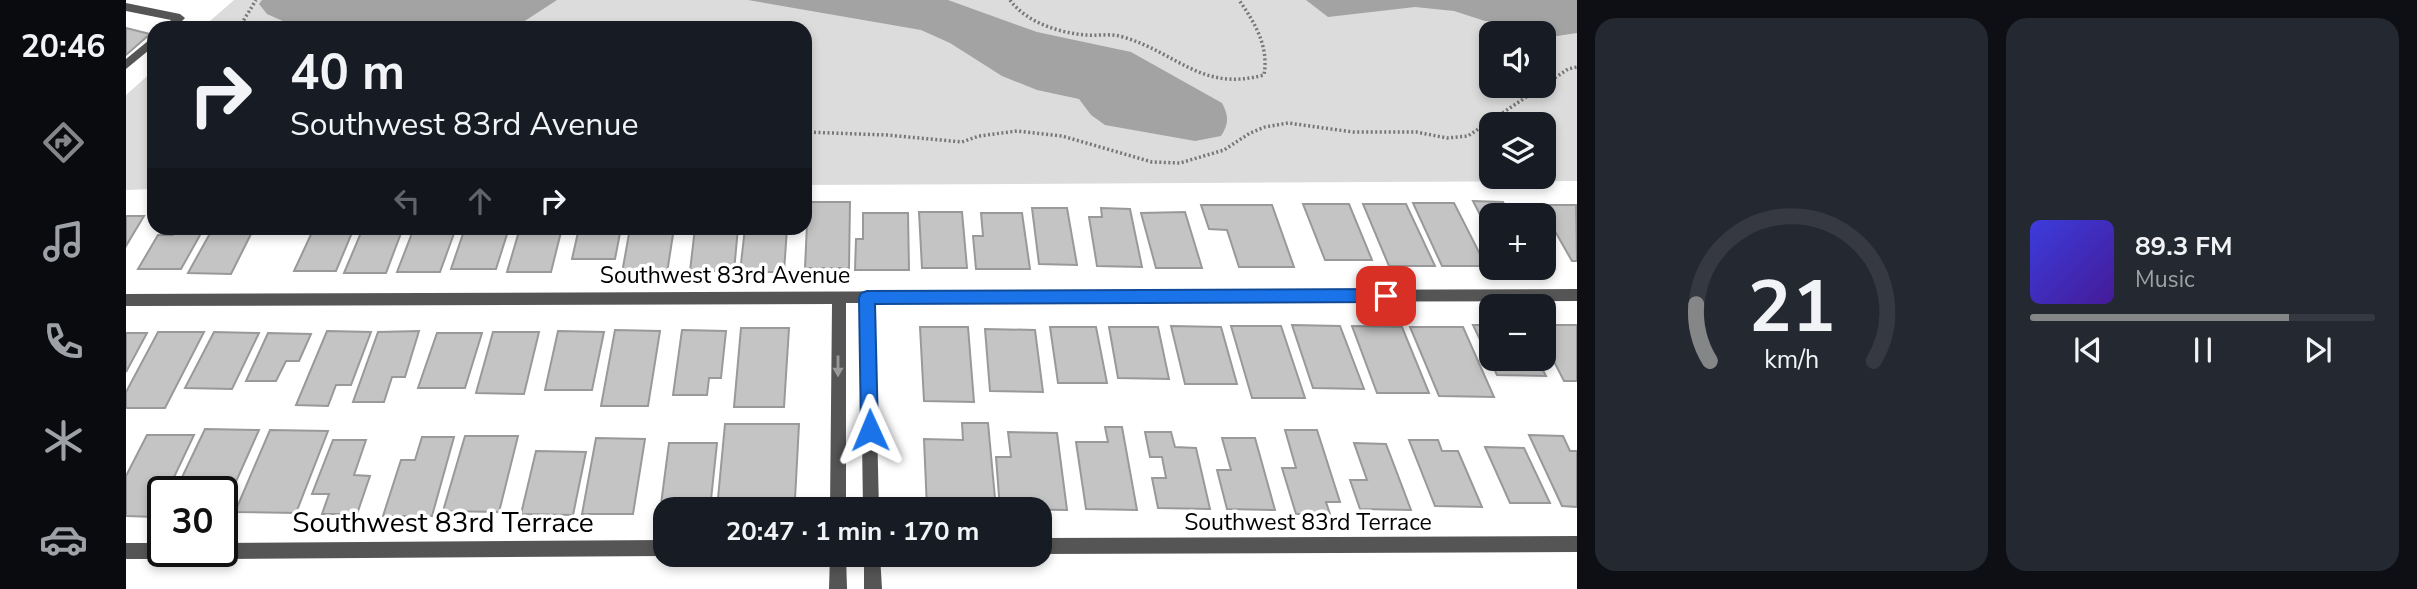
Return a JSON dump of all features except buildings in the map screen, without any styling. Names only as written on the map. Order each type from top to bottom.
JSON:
[{"type":"street","points":[[126,7],[180,18],[176,21]]},
{"type":"street","points":[[126,65],[147,46]]},
{"type":"street","name":"Southwest 83rd Avenue","points":[[126,300],[1577,295]]},
{"type":"street","points":[[838,497],[839,297]]},
{"type":"street","points":[[867,298],[871,497]]},
{"type":"street","name":"Southwest 83rd Terrace","points":[[1052,546],[1577,544]]},
{"type":"street","name":"Southwest 83rd Terrace","points":[[238,551],[653,548]]},
{"type":"street","points":[[126,551],[147,551]]},
{"type":"street","points":[[838,567],[838,589]]},
{"type":"street","points":[[872,567],[873,589]]},
{"type":"path","points":[[243,21],[256,0]]},
{"type":"path","points":[[1010,0],[1021,13],[1055,27],[1084,35],[1121,36],[1184,68],[1219,79],[1256,79],[1264,75],[1268,63],[1257,30],[1239,0]]},
{"type":"path","points":[[812,132],[887,135],[955,142],[1017,131],[1062,136],[1152,162],[1180,163],[1224,150],[1250,133],[1265,127],[1288,123],[1353,132],[1416,132],[1447,138],[1468,135],[1577,66]]},
{"type":"shaded area","points":[[234,0],[1577,0],[1577,181],[1556,181],[1556,112],[1479,112],[1479,182],[812,185],[812,21],[210,21]]},
{"type":"shaded area","points":[[262,0],[557,0],[525,21],[283,21],[267,14],[259,4]]},
{"type":"shaded area","points":[[748,0],[948,0],[1037,32],[1131,52],[1222,103],[1227,116],[1226,128],[1221,136],[1195,141],[1105,125],[1091,115],[1079,99],[1037,90],[1002,76],[950,43],[921,30]]},
{"type":"shaded area","points":[[1306,0],[1577,0],[1577,33],[1556,36],[1556,21],[1485,21],[1454,11],[1415,7],[1328,17]]},
{"type":"shaded area","points":[[147,76],[147,189],[126,190],[126,95]]},
{"type":"route","points":[[870,430],[867,298],[1386,296]]}]
